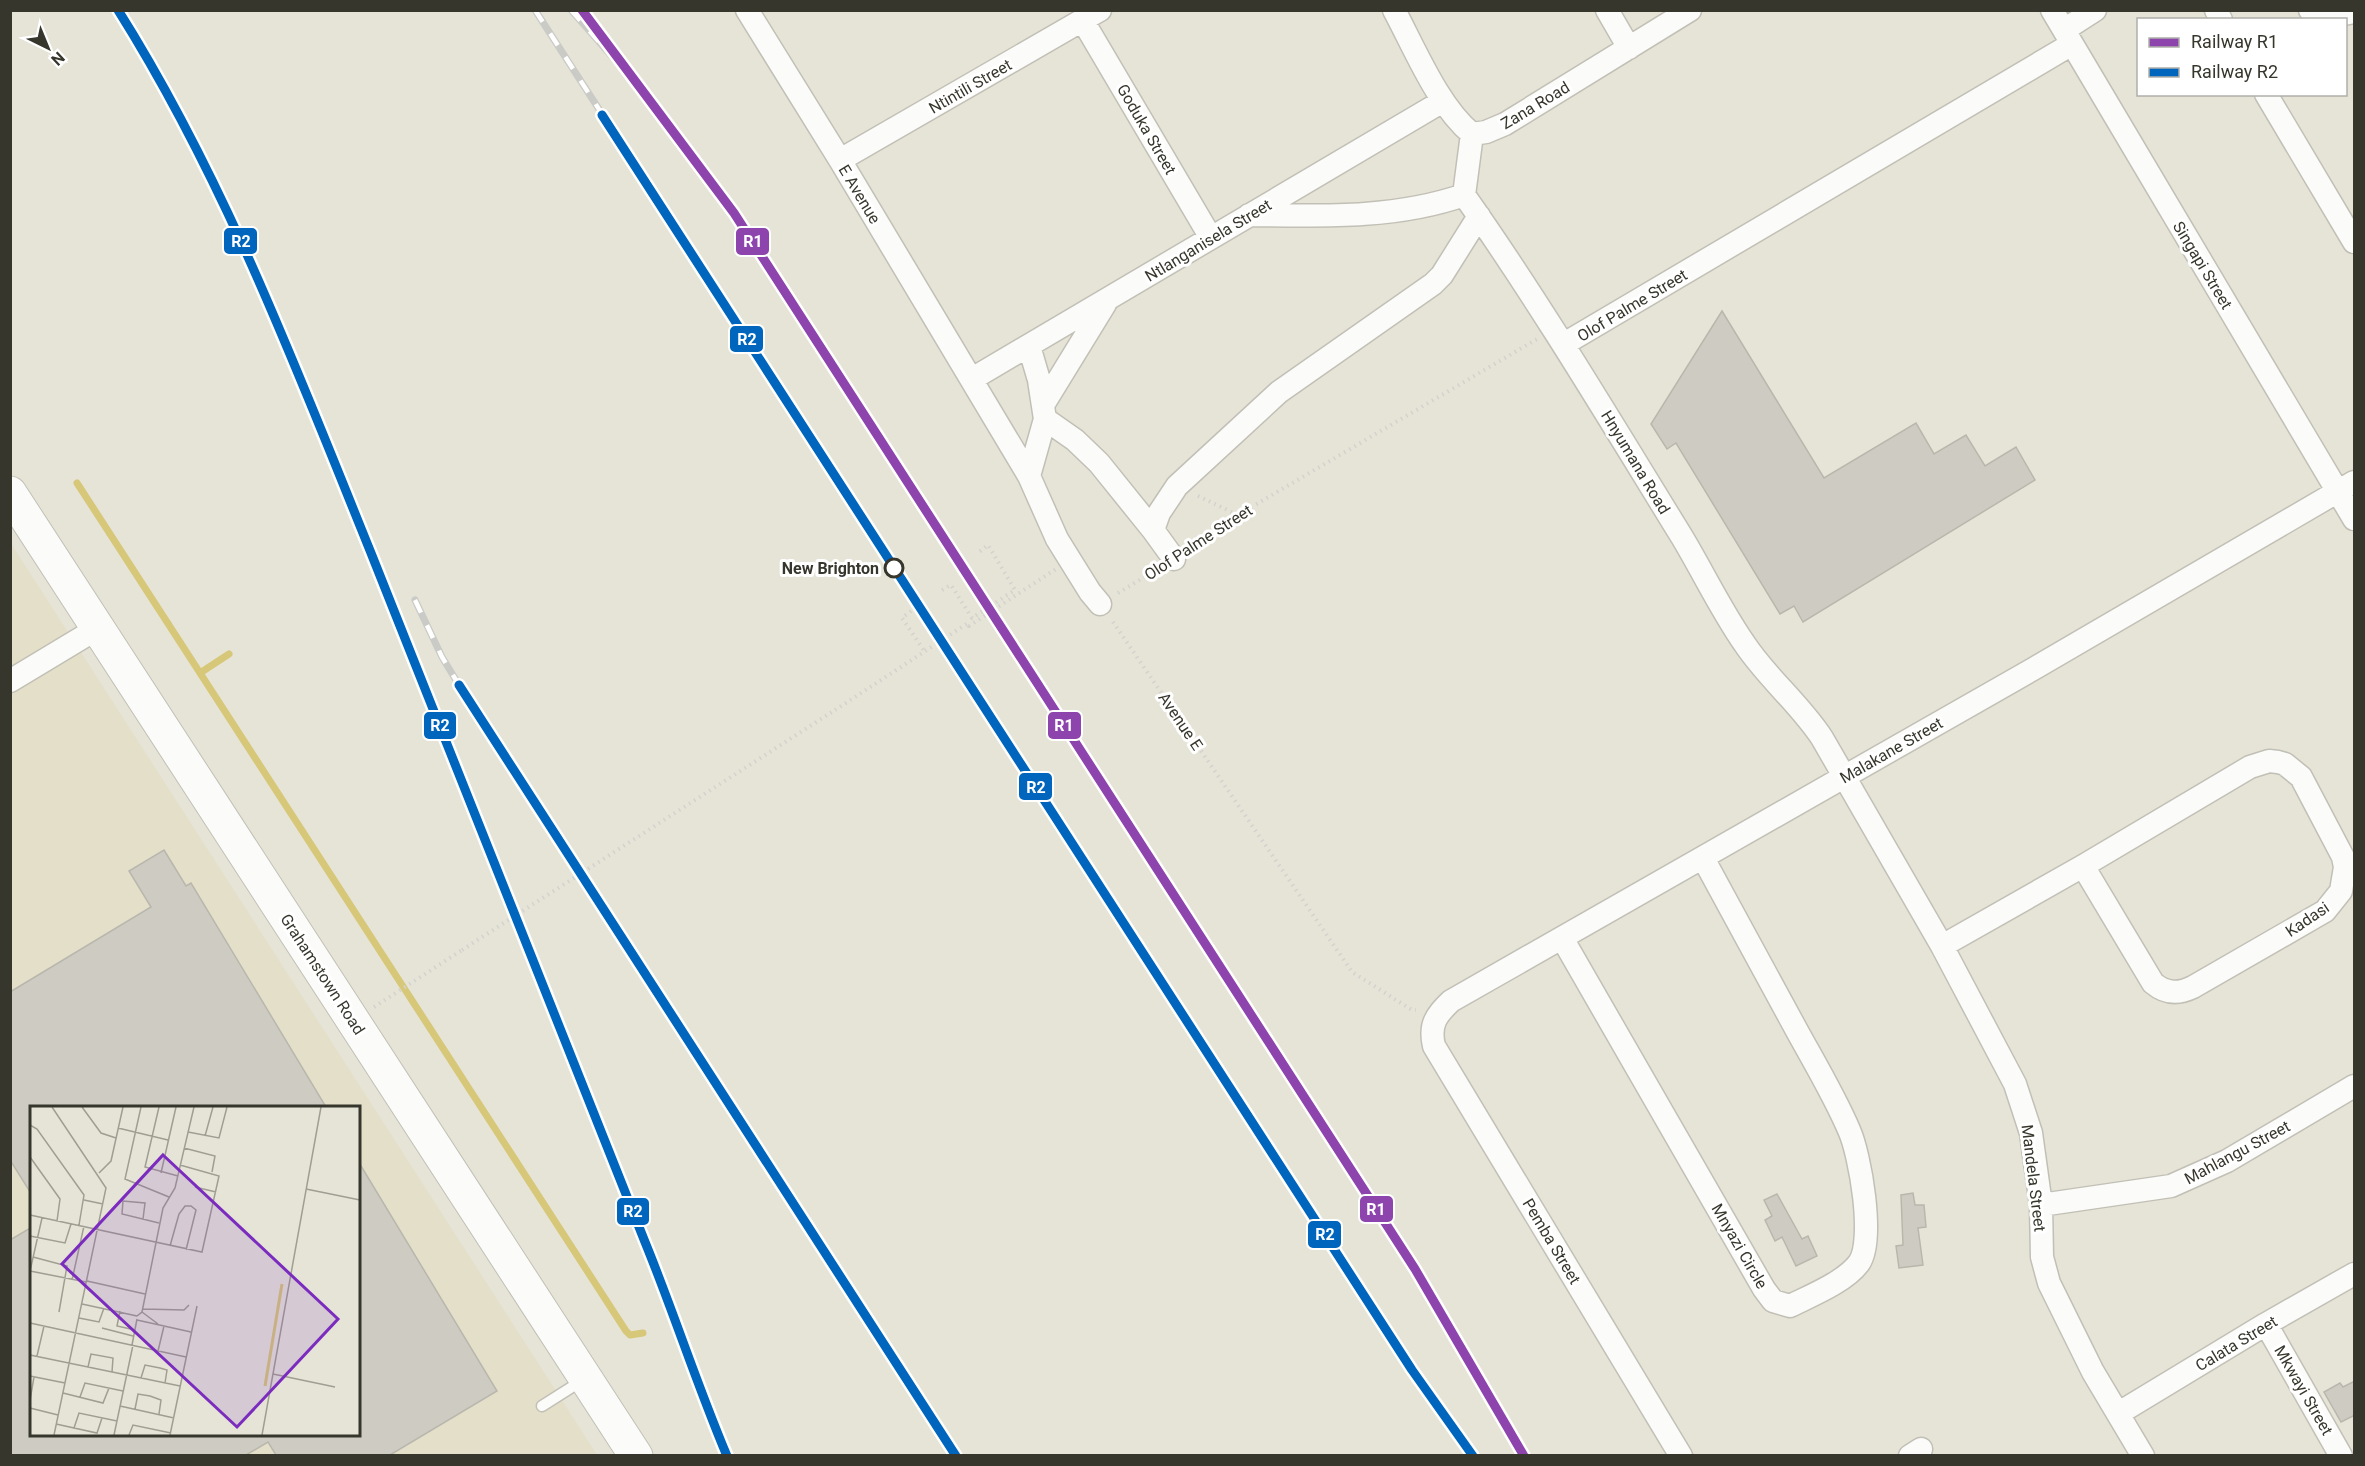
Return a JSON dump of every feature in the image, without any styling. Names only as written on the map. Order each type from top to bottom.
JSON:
[{"type":"main road","name":"Grahamstown Road","points":[[10,494],[636,1455]]},
{"type":"street","name":"E Avenue","points":[[747,10],[972,379]]},
{"type":"street","points":[[1248,215],[1336,216],[1379,213],[1442,203],[1464,195],[1472,134],[1456,119],[1443,101],[1394,10]]},
{"type":"street","points":[[1607,10],[1629,48]]},
{"type":"street","name":"Zana Road","points":[[1472,134],[1486,132],[1505,124],[1690,10]]},
{"type":"street","name":"Singapi Street","points":[[2052,10],[2346,487],[2355,519]]},
{"type":"street","name":"Olof Palme Street","points":[[1564,344],[2068,37],[2095,10]]},
{"type":"street","points":[[2310,10],[2329,18],[2355,12]]},
{"type":"street","name":"Ntintili Street","points":[[840,160],[1092,16]]},
{"type":"street","name":"Goduka Street","points":[[1092,16],[1210,238]]},
{"type":"street","points":[[2267,96],[2355,242]]},
{"type":"street","name":"Ntlanganisela Street","points":[[972,379],[1106,302],[1248,215],[1443,101]]},
{"type":"street","name":"Hnyumana Road","points":[[1464,195],[1564,344],[1743,642],[1764,671],[1810,719],[1844,777]]},
{"type":"street","points":[[1153,530],[1158,513],[1177,486],[1279,392],[1433,284],[1442,275],[1479,216]]},
{"type":"street","points":[[1029,476],[1044,412],[1106,302]]},
{"type":"street","points":[[1029,346],[1039,380],[1044,412],[1099,463],[1174,559]]},
{"type":"street","points":[[972,379],[1029,476],[1057,539],[1100,604]]},
{"type":"street","name":"Malakane Street","points":[[1435,1018],[1451,1001],[2346,487]]},
{"type":"street","points":[[10,681],[98,628]]},
{"type":"street","name":"Kadasi","points":[[1942,946],[2250,767],[2269,761],[2285,764],[2301,777],[2343,857],[2345,867],[2341,891],[2325,911],[2193,987],[2175,993],[2153,983],[2083,866]]},
{"type":"street","name":"Mandela Street","points":[[1844,777],[1942,946],[2015,1084],[2031,1133],[2041,1205],[2042,1257],[2049,1283],[2088,1361],[2143,1455]]},
{"type":"street","name":"Mnyazi Circle","points":[[1562,938],[1764,1289],[1773,1301],[1790,1306],[1823,1290],[1859,1263],[1864,1250],[1866,1216],[1855,1148],[1850,1131],[1825,1083],[1703,858]]},
{"type":"street","name":"Pemba Street","points":[[1435,1018],[1431,1035],[1434,1046],[1681,1455]]},
{"type":"street","name":"Mahlangu Street","points":[[2041,1205],[2171,1186],[2227,1161],[2355,1086]]},
{"type":"street","name":"Calata Street","points":[[2119,1413],[2266,1324],[2355,1275]]},
{"type":"street","name":"Mkwayi Street","points":[[2266,1324],[2341,1455]]},
{"type":"lane","points":[[542,1406],[586,1378]]},
{"type":"path","name":"Olof Palme Street","points":[[1100,604],[1174,559],[1238,515],[1544,334],[1564,344]]},
{"type":"path","points":[[1177,486],[1238,515]]},
{"type":"path","points":[[942,590],[951,585],[972,618],[1016,590],[988,545],[979,552]]},
{"type":"path","points":[[398,992],[968,623],[969,626],[1056,569]]},
{"type":"path","name":"Avenue E","points":[[1100,604],[1352,972],[1412,1010],[1435,1018]]},
{"type":"path","points":[[911,611],[902,618],[925,652]]},
{"type":"shaded area","points":[[10,542],[597,1455],[11,1455]]},
{"type":"building","points":[[1722,311],[1824,478],[1916,423],[1934,454],[1966,435],[1985,466],[2016,447],[2035,480],[1803,622],[1794,606],[1780,614],[1676,443],[1667,449],[1651,424]]},
{"type":"building","points":[[164,850],[186,886],[191,883],[325,1106],[30,1106],[30,1192],[10,1160],[10,992],[151,907],[129,871]]},
{"type":"building","points":[[360,1164],[497,1391],[390,1455],[276,1455],[268,1442],[246,1455],[10,1455],[10,1240],[30,1228],[30,1436],[360,1436]]},
{"type":"building","points":[[1913,1193],[1915,1205],[1924,1205],[1926,1227],[1918,1228],[1923,1265],[1899,1268],[1896,1246],[1903,1245],[1901,1195]]},
{"type":"building","points":[[1777,1194],[1802,1239],[1808,1236],[1817,1256],[1796,1266],[1782,1237],[1775,1241],[1765,1220],[1772,1216],[1764,1200]]},
{"type":"building","points":[[2355,1381],[2355,1415],[2341,1422],[2324,1392],[2340,1383],[2343,1387]]},
{"type":"waterway","points":[[77,483],[626,1331],[630,1335],[643,1333]]},
{"type":"waterway","points":[[200,673],[229,654]]},
{"type":"railway","points":[[118,10],[157,75],[192,141],[225,208],[286,345],[543,983],[727,1456]]},
{"type":"railway","points":[[535,10],[1412,1370],[1473,1456]]},
{"type":"railway","points":[[571,10],[644,93]]},
{"type":"railway","points":[[415,600],[442,657],[462,690],[956,1456]]},
{"type":"rail line","name":"R2","points":[[118,10],[157,75],[192,141],[225,208],[286,345],[543,983],[727,1456]]},
{"type":"rail line","name":"R1","points":[[582,10],[734,213],[1415,1269],[1524,1456]]},
{"type":"rail line","name":"R2","points":[[602,115],[1412,1370],[1473,1456]]},
{"type":"rail line","name":"R2","points":[[459,685],[956,1456]]},
{"type":"place","name":"New Brighton","points":[[894,568]]}]
